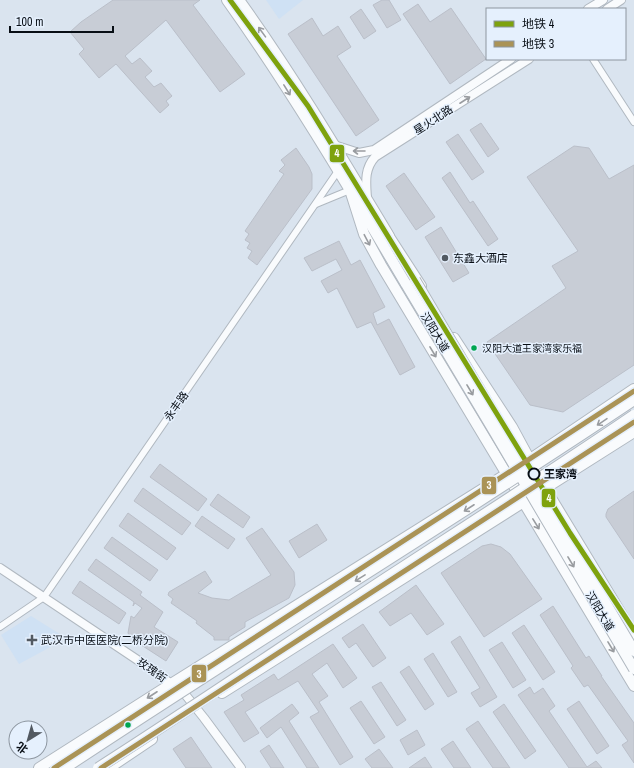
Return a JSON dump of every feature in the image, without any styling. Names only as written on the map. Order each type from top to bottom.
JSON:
[{"type":"main road","name":"汉阳大道","points":[[227,0],[258,45],[350,190],[411,282],[634,651]]},
{"type":"main road","name":"汉阳大道","points":[[239,0],[266,38],[334,145],[386,232],[512,427],[545,488],[634,635]]},
{"type":"main road","points":[[350,190],[364,234],[381,265],[505,474],[634,686]]},
{"type":"main road","name":"汉阳大道","points":[[386,232],[411,282],[494,431],[634,669]]},
{"type":"main road","points":[[39,768],[529,460],[634,389]]},
{"type":"main road","points":[[65,768],[242,652],[379,566],[634,400]]},
{"type":"main road","points":[[98,768],[386,578],[477,520],[634,414]]},
{"type":"main road","points":[[109,768],[197,709],[634,432]]},
{"type":"street","points":[[590,8],[603,0]]},
{"type":"street","points":[[609,8],[621,0]]},
{"type":"street","name":"星火北路","points":[[334,145],[359,153],[374,150],[509,60]]},
{"type":"street","name":"星火北路","points":[[367,199],[366,176],[369,164],[375,157],[527,60]]},
{"type":"street","points":[[594,60],[634,122]]},
{"type":"street","name":"永丰路","points":[[0,627],[44,597],[338,171]]},
{"type":"street","points":[[316,204],[350,190]]},
{"type":"street","name":"玫瑰街","points":[[0,568],[184,693],[241,768]]},
{"type":"shaded area","points":[[266,0],[303,0],[279,19]]},
{"type":"shaded area","name":"武汉市中医医院(二桥分院)","points":[[31,616],[63,636],[56,644],[19,664],[1,635]]},
{"type":"building","points":[[113,0],[200,0],[193,5],[245,74],[220,92],[166,20],[125,56],[132,64],[140,58],[152,71],[145,77],[154,87],[161,83],[172,96],[166,101],[169,105],[160,113],[116,64],[99,78],[79,54],[84,49],[70,32],[81,22]]},
{"type":"building","points":[[382,0],[389,0],[401,20],[387,28],[373,5]]},
{"type":"building","points":[[418,4],[430,22],[451,8],[486,59],[450,84],[403,14]]},
{"type":"building","points":[[361,9],[376,31],[364,39],[350,17]]},
{"type":"building","points":[[312,18],[323,36],[338,26],[351,47],[337,56],[379,120],[356,136],[288,34]]},
{"type":"building","points":[[481,123],[499,149],[488,157],[470,130]]},
{"type":"building","points":[[458,134],[484,172],[472,180],[446,142]]},
{"type":"building","points":[[574,146],[589,148],[609,179],[634,165],[634,365],[563,412],[530,405],[487,342],[566,288],[552,266],[578,251],[527,177]]},
{"type":"building","points":[[296,148],[312,174],[312,189],[257,265],[248,258],[252,251],[247,248],[250,243],[245,240],[249,234],[245,231],[284,174],[279,171],[285,165],[281,160]]},
{"type":"building","points":[[450,172],[470,203],[473,201],[498,239],[488,246],[442,178]]},
{"type":"building","points":[[404,173],[435,217],[416,230],[386,186]]},
{"type":"building","points":[[441,227],[469,273],[453,282],[425,237]]},
{"type":"building","points":[[339,241],[351,265],[360,260],[385,307],[373,313],[377,325],[389,319],[415,367],[400,375],[371,322],[357,328],[337,288],[328,293],[321,281],[342,270],[336,259],[312,271],[304,258]]},
{"type":"building","points":[[160,464],[207,499],[198,511],[150,477]]},
{"type":"building","points":[[143,488],[191,523],[182,535],[134,501]]},
{"type":"building","points":[[634,491],[634,559],[606,517],[606,514],[608,509]]},
{"type":"building","points":[[218,494],[250,517],[243,528],[210,505]]},
{"type":"building","points":[[128,513],[176,548],[167,560],[119,526]]},
{"type":"building","points":[[202,516],[235,539],[228,549],[195,526]]},
{"type":"building","points":[[317,524],[327,540],[299,558],[289,541]]},
{"type":"building","points":[[262,528],[294,572],[295,585],[289,598],[245,622],[245,627],[229,637],[229,640],[214,640],[214,637],[196,623],[197,621],[171,603],[173,599],[168,595],[169,592],[205,571],[212,582],[198,593],[212,598],[229,600],[271,575],[246,538]]},
{"type":"building","points":[[112,537],[158,570],[150,581],[104,548]]},
{"type":"building","points":[[491,544],[501,547],[510,554],[542,599],[484,637],[441,573],[482,546]]},
{"type":"building","points":[[96,559],[142,592],[140,595],[163,612],[154,627],[178,642],[166,661],[132,639],[128,633],[131,616],[134,618],[142,608],[135,603],[133,606],[134,602],[88,570]]},
{"type":"building","points":[[80,581],[126,613],[119,624],[72,593]]},
{"type":"building","points":[[416,585],[444,624],[427,635],[411,613],[390,626],[379,612]]},
{"type":"building","points":[[553,606],[586,658],[589,656],[634,723],[634,763],[622,745],[628,741],[588,685],[584,687],[571,668],[573,666],[540,615]]},
{"type":"building","points":[[363,624],[386,658],[373,667],[356,643],[349,648],[342,638]]},
{"type":"building","points":[[524,625],[555,672],[543,680],[512,633]]},
{"type":"building","points":[[460,636],[497,697],[480,707],[471,693],[480,688],[451,642]]},
{"type":"building","points":[[502,642],[526,680],[513,688],[489,650]]},
{"type":"building","points":[[333,644],[357,678],[343,688],[327,663],[312,674],[328,696],[319,702],[353,757],[340,765],[310,717],[319,712],[298,681],[245,712],[259,733],[244,742],[224,712],[244,700],[241,695],[274,674],[278,680]]},
{"type":"building","points":[[433,653],[457,692],[448,697],[424,659]]},
{"type":"building","points":[[409,666],[434,704],[425,710],[400,672]]},
{"type":"building","points":[[381,682],[406,720],[397,726],[372,687]]},
{"type":"building","points":[[530,687],[534,694],[543,688],[555,706],[549,711],[587,767],[596,761],[602,768],[569,768],[518,695]]},
{"type":"building","points":[[361,701],[385,737],[374,744],[350,708]]},
{"type":"building","points":[[579,701],[609,746],[597,754],[567,709]]},
{"type":"building","points":[[292,704],[299,713],[289,721],[319,768],[307,768],[281,727],[267,738],[260,728]]},
{"type":"building","points":[[504,704],[536,751],[525,759],[493,712]]},
{"type":"building","points":[[478,721],[510,768],[493,768],[466,729]]},
{"type":"building","points":[[417,730],[425,745],[408,755],[400,740]]},
{"type":"building","points":[[191,737],[212,768],[186,768],[173,749]]},
{"type":"building","points":[[453,741],[471,768],[454,768],[441,749]]},
{"type":"building","points":[[269,745],[284,768],[271,768],[260,751]]},
{"type":"building","points":[[379,749],[393,768],[372,768],[365,759]]},
{"type":"building","points":[[425,757],[432,768],[409,768]]},
{"type":"metro line","name":"4","points":[[230,0],[308,106],[570,533],[634,630]]},
{"type":"metro line","name":"3","points":[[54,768],[634,391]]},
{"type":"metro line","name":"3","points":[[101,768],[634,422]]},
{"type":"place","name":"东鑫大酒店","points":[[445,258]]},
{"type":"place","name":"汉阳大道王家湾家乐福","points":[[474,348]]},
{"type":"place","name":"王家湾","points":[[534,474]]},
{"type":"place","name":"武汉市中医医院(二桥分院)","points":[[32,640]]}]
